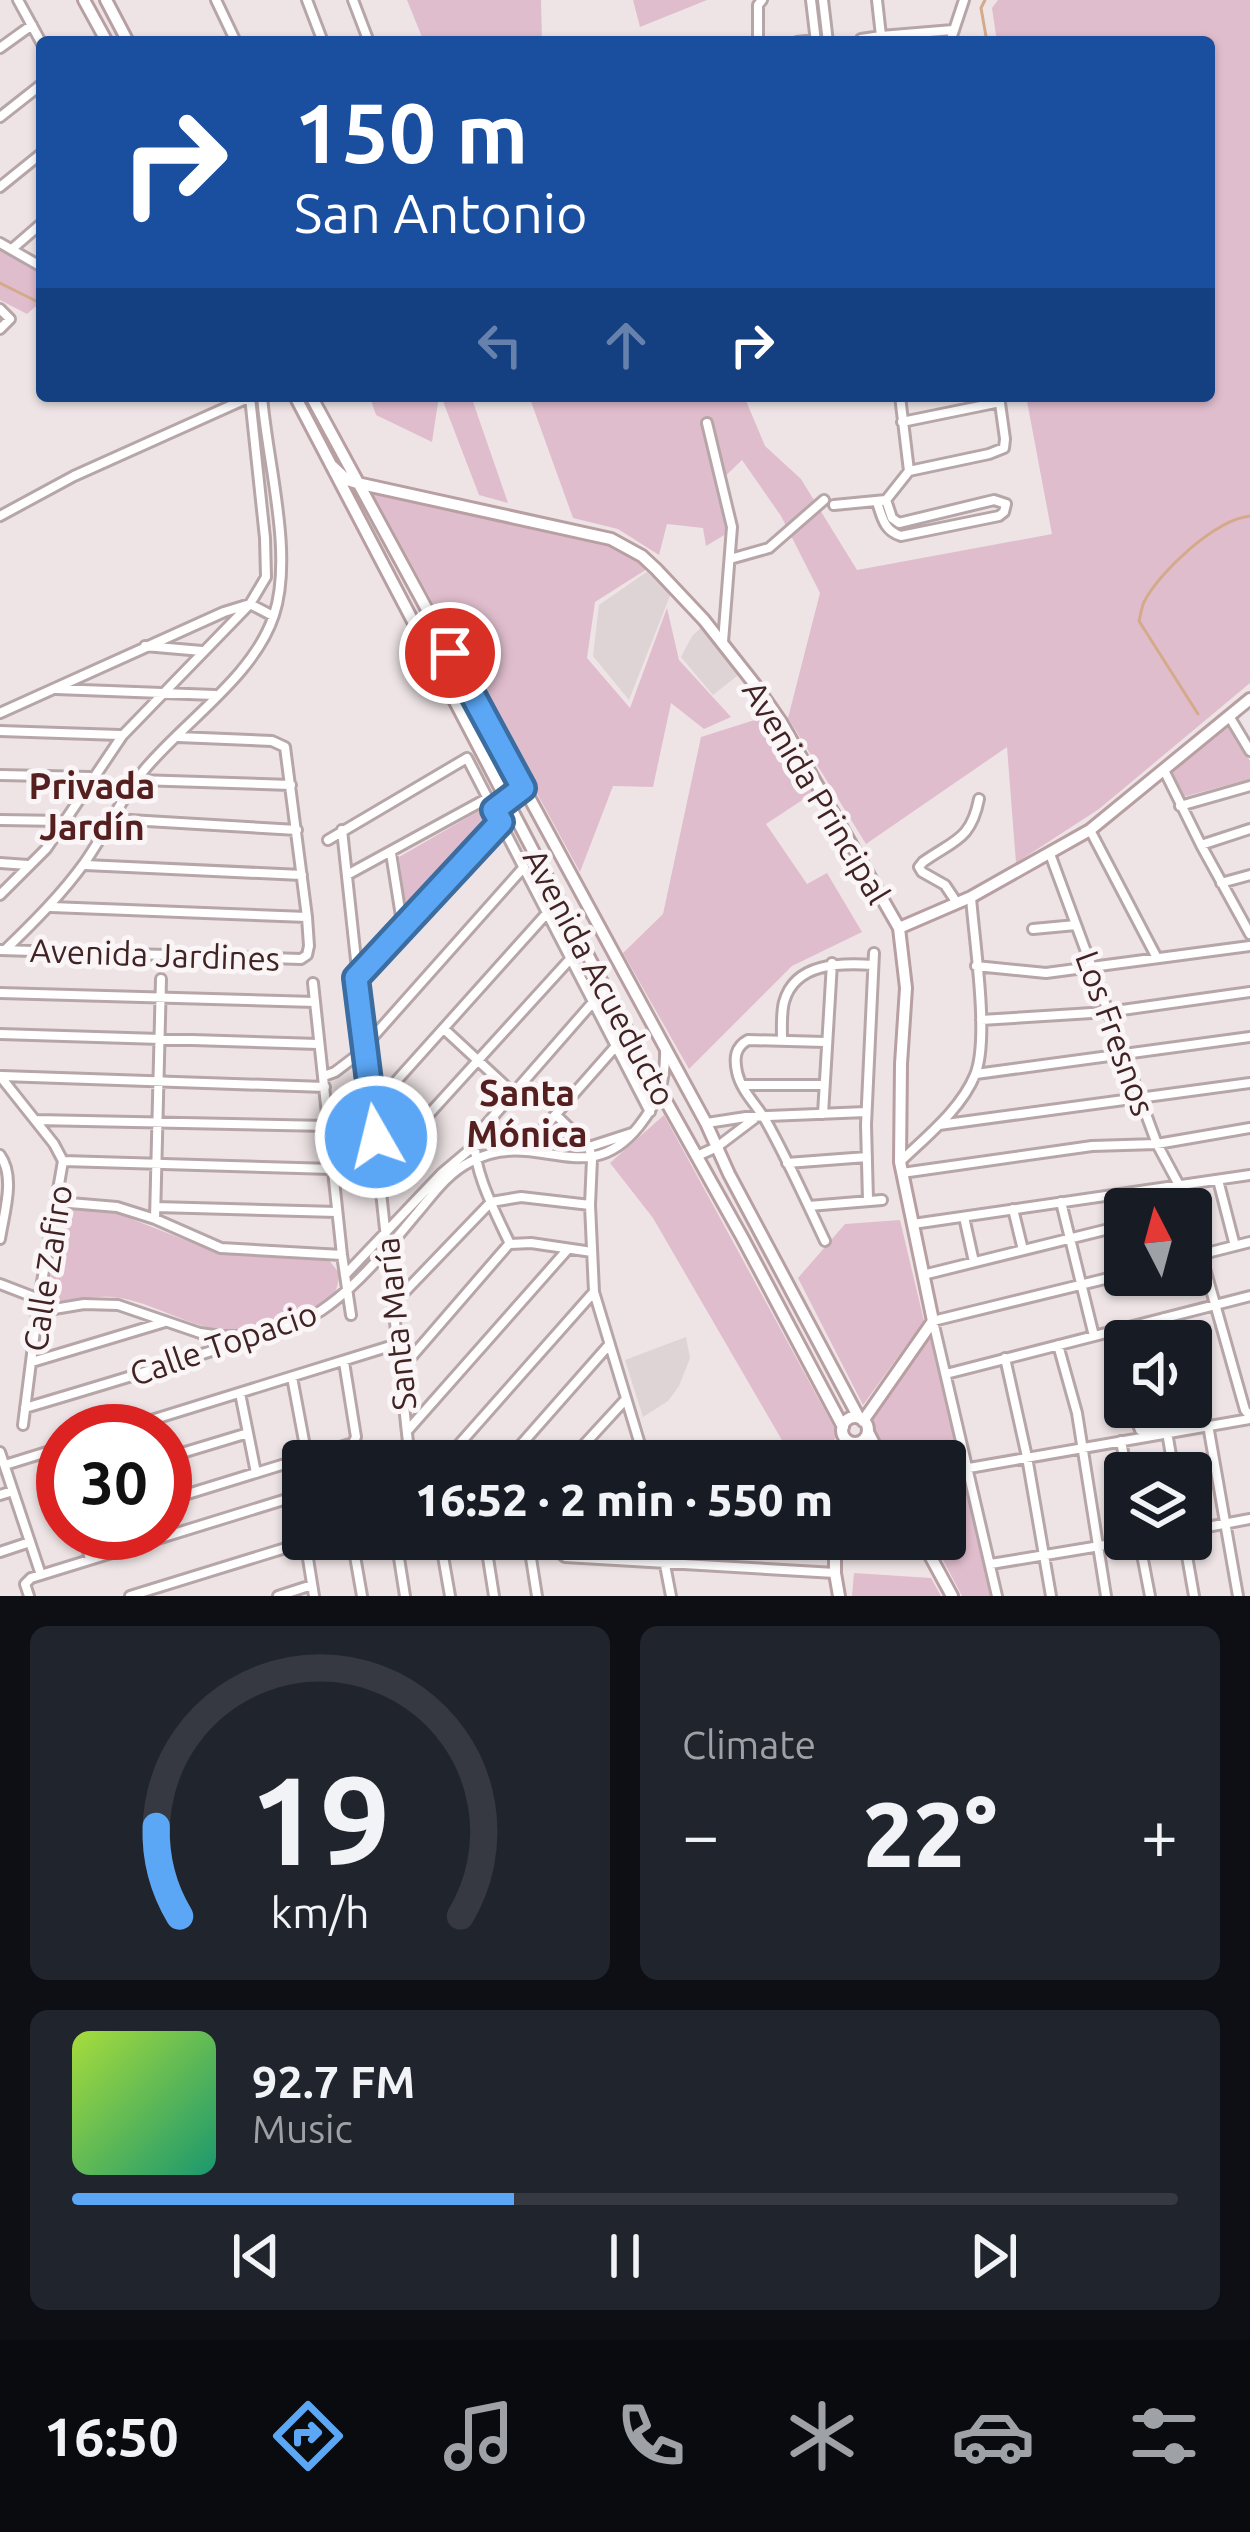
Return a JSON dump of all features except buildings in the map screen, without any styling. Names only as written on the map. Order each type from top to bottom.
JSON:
[{"type":"street","points":[[18,0],[38,36]]},
{"type":"street","points":[[84,0],[104,36]]},
{"type":"street","points":[[106,0],[125,36]]},
{"type":"street","points":[[216,0],[233,36]]},
{"type":"street","points":[[307,0],[321,36]]},
{"type":"street","points":[[353,0],[368,36]]},
{"type":"street","points":[[758,36],[762,0]]},
{"type":"street","points":[[811,0],[815,36]]},
{"type":"street","points":[[823,0],[827,36]]},
{"type":"street","points":[[877,0],[881,36],[953,30]]},
{"type":"street","points":[[952,36],[964,0]]},
{"type":"street","points":[[0,48],[32,25]]},
{"type":"street","points":[[0,118],[36,89]]},
{"type":"street","points":[[0,187],[36,158]]},
{"type":"street","points":[[12,249],[36,228]]},
{"type":"street","points":[[0,243],[36,263]]},
{"type":"street","points":[[0,309],[9,318],[0,329]]},
{"type":"street","points":[[0,516],[74,476],[238,402]]},
{"type":"street","points":[[0,895],[46,849],[122,736],[250,604],[266,577],[252,402]]},
{"type":"street","name":"Avenida Jardines","points":[[3,950],[50,907],[83,865],[136,780],[247,662],[274,616],[280,543],[263,402]]},
{"type":"street","name":"Avenida Acueducto","points":[[298,402],[661,1092],[761,1273],[865,1440]]},
{"type":"street","name":"Avenida Acueducto","points":[[314,402],[706,1123],[857,1432]]},
{"type":"street","points":[[900,402],[909,471]]},
{"type":"street","points":[[902,422],[986,402]]},
{"type":"street","points":[[730,559],[769,548],[829,503],[881,501],[909,471],[1004,448],[999,402]]},
{"type":"street","points":[[707,423],[732,527],[723,644]]},
{"type":"street","points":[[331,465],[357,483]]},
{"type":"street","name":"Avenida Principal","points":[[357,483],[581,532],[627,546],[656,569],[704,620],[781,722],[899,928]]},
{"type":"street","points":[[881,501],[888,521],[896,534],[905,536],[999,516],[1006,504],[994,500],[905,522],[888,521]]},
{"type":"street","points":[[0,713],[224,612],[250,604],[274,616]]},
{"type":"street","points":[[144,646],[203,651]]},
{"type":"street","points":[[55,688],[217,695]]},
{"type":"street","points":[[998,1596],[901,1167],[906,988],[899,928],[971,897],[1090,830],[1250,699]]},
{"type":"street","points":[[1229,716],[1250,751]]},
{"type":"street","points":[[0,730],[122,736]]},
{"type":"street","points":[[50,907],[307,917],[288,751],[282,743],[176,737]]},
{"type":"street","points":[[328,840],[467,758],[650,1112]]},
{"type":"street","points":[[1164,770],[1250,934]]},
{"type":"street","points":[[0,775],[91,778]]},
{"type":"street","points":[[136,780],[292,785]]},
{"type":"street","points":[[1180,806],[1250,786]]},
{"type":"street","points":[[494,810],[523,788]]},
{"type":"street","points":[[347,876],[488,798]]},
{"type":"street","points":[[957,903],[945,885],[920,867],[968,833],[979,800]]},
{"type":"street","points":[[113,819],[297,830]]},
{"type":"street","points":[[0,820],[65,821]]},
{"type":"street","points":[[356,978],[501,822]]},
{"type":"street","name":"Santa María","points":[[342,830],[409,1440]]},
{"type":"street","points":[[1090,830],[1157,958]]},
{"type":"street","points":[[1201,845],[1250,830]]},
{"type":"street","points":[[392,853],[403,930]]},
{"type":"street","name":"Los Fresnos","points":[[1050,854],[1157,1144],[1180,1188]]},
{"type":"street","points":[[0,863],[29,865]]},
{"type":"street","points":[[83,865],[302,875]]},
{"type":"street","points":[[324,1076],[346,1065],[524,867]]},
{"type":"street","points":[[1221,883],[1250,875]]},
{"type":"street","points":[[901,1167],[976,1074],[981,1020],[971,897]]},
{"type":"street","points":[[373,1107],[548,912]]},
{"type":"street","name":"Avenida Jardines","points":[[3,950],[302,958],[308,955],[307,917]]},
{"type":"street","points":[[1033,929],[1076,925]]},
{"type":"street","points":[[976,966],[1046,974],[1250,946]]},
{"type":"street","points":[[868,1200],[866,1112],[874,953]]},
{"type":"street","points":[[380,1168],[572,957]]},
{"type":"street","points":[[782,1040],[784,1001],[815,969],[832,963],[873,964]]},
{"type":"street","points":[[823,1114],[832,963]]},
{"type":"street","points":[[155,1219],[161,979]]},
{"type":"street","points":[[313,983],[351,1315]]},
{"type":"street","points":[[981,1020],[1108,1012],[1250,992]]},
{"type":"street","points":[[0,993],[315,1002]]},
{"type":"street","points":[[510,1244],[490,1202],[473,1146],[481,1128],[594,1001]]},
{"type":"street","points":[[443,1029],[512,1092]]},
{"type":"street","points":[[0,1034],[319,1044]]},
{"type":"street","points":[[976,1074],[1250,1037]]},
{"type":"street","points":[[825,1042],[748,1040],[741,1043],[736,1064],[741,1085],[787,1162],[825,1240]]},
{"type":"street","points":[[532,1140],[616,1046]]},
{"type":"street","points":[[476,1158],[527,1150],[592,1159],[625,1144],[661,1092],[664,1048]]},
{"type":"street","points":[[0,1076],[325,1087]]},
{"type":"street","name":"Calle Zafiro","points":[[0,1076],[55,1144],[63,1161],[23,1425]]},
{"type":"street","points":[[939,1125],[1250,1084]]},
{"type":"street","points":[[741,1085],[824,1085]]},
{"type":"street","points":[[661,1092],[691,1097],[682,1110],[673,1113]]},
{"type":"street","points":[[706,1123],[866,1112]]},
{"type":"street","points":[[556,1115],[589,1147],[594,1292],[639,1440]]},
{"type":"street","points":[[699,1161],[759,1118]]},
{"type":"street","points":[[36,1120],[328,1126]]},
{"type":"street","points":[[901,1167],[1092,1146],[1157,1144],[1250,1129]]},
{"type":"street","points":[[345,1275],[473,1146],[532,1140],[589,1147],[634,1133]]},
{"type":"street","points":[[0,1155],[8,1176],[0,1239]]},
{"type":"street","points":[[787,1162],[867,1157]]},
{"type":"street","name":"Calle Topacio","points":[[26,1408],[311,1317],[347,1291],[450,1175],[476,1158]]},
{"type":"street","points":[[699,1161],[714,1158],[730,1174]]},
{"type":"street","points":[[63,1161],[332,1169]]},
{"type":"street","points":[[913,1224],[1250,1175]]},
{"type":"street","points":[[1218,1180],[1235,1246]]},
{"type":"street","points":[[393,1304],[490,1202],[521,1197],[590,1205]]},
{"type":"street","points":[[809,1206],[882,1200]]},
{"type":"street","points":[[58,1202],[105,1205],[155,1219],[221,1247],[342,1255]]},
{"type":"street","points":[[1061,1202],[1094,1336]]},
{"type":"street","points":[[156,1207],[337,1212]]},
{"type":"street","points":[[1013,1209],[1023,1250]]},
{"type":"street","points":[[964,1216],[974,1262]]},
{"type":"street","points":[[923,1275],[1104,1230]]},
{"type":"street","points":[[1212,1251],[1250,1242]]},
{"type":"street","points":[[400,1370],[510,1244],[592,1252]]},
{"type":"street","points":[[407,1431],[568,1249]]},
{"type":"street","points":[[761,1273],[778,1263]]},
{"type":"street","points":[[852,1440],[933,1321],[1104,1280]]},
{"type":"street","points":[[0,1283],[54,1310],[118,1305],[221,1336],[260,1336]]},
{"type":"street","points":[[463,1440],[594,1292]]},
{"type":"street","points":[[1212,1292],[1249,1413],[1212,1424]]},
{"type":"street","points":[[1156,1320],[1250,1296]]},
{"type":"street","points":[[32,1362],[166,1321]]},
{"type":"street","points":[[946,1374],[1104,1333]]},
{"type":"street","points":[[192,1407],[397,1344]]},
{"type":"street","points":[[526,1440],[609,1345]]},
{"type":"street","points":[[1058,1345],[1077,1413],[1106,1596]]},
{"type":"street","points":[[1005,1358],[1051,1596]]},
{"type":"street","points":[[344,1362],[355,1440]]},
{"type":"street","points":[[292,1377],[304,1440]]},
{"type":"street","points":[[240,1393],[256,1473]]},
{"type":"street","points":[[588,1440],[626,1399]]},
{"type":"street","points":[[969,1468],[1180,1428]]},
{"type":"street","points":[[1209,1428],[1238,1596]]},
{"type":"street","points":[[855,1440],[857,1432]]},
{"type":"street","points":[[1167,1432],[1170,1452]]},
{"type":"street","points":[[192,1450],[248,1433]]},
{"type":"street","points":[[1121,1441],[1123,1452]]},
{"type":"street","points":[[0,1452],[41,1575]]},
{"type":"street","points":[[5,1466],[36,1456]]},
{"type":"street","points":[[192,1493],[282,1465]]},
{"type":"street","points":[[0,1495],[13,1491]]},
{"type":"street","points":[[192,1528],[282,1500]]},
{"type":"street","points":[[1212,1526],[1250,1520]]},
{"type":"street","points":[[0,1552],[30,1542]]},
{"type":"street","points":[[992,1564],[1104,1546]]},
{"type":"street","points":[[130,1596],[282,1547]]},
{"type":"street","points":[[29,1596],[27,1581],[87,1560]]},
{"type":"street","points":[[278,1596],[313,1591],[308,1560]]},
{"type":"street","points":[[356,1560],[362,1596]]},
{"type":"street","points":[[400,1560],[406,1596]]},
{"type":"street","points":[[443,1560],[449,1596]]},
{"type":"street","points":[[488,1560],[494,1596]]},
{"type":"street","points":[[531,1560],[537,1596]]},
{"type":"street","points":[[616,1560],[835,1573]]},
{"type":"street","points":[[835,1560],[839,1596]]},
{"type":"street","points":[[932,1560],[952,1596]]},
{"type":"street","points":[[1144,1560],[1150,1596]]},
{"type":"street","points":[[1188,1560],[1194,1596]]},
{"type":"street","points":[[666,1562],[671,1596]]},
{"type":"shaded area","points":[[407,0],[541,0],[542,36],[422,36]]},
{"type":"shaded area","points":[[633,0],[707,0],[640,27]]},
{"type":"shaded area","points":[[998,0],[1250,0],[1250,683],[1099,809],[1016,863],[1007,747],[866,844],[788,718],[820,593],[781,516],[742,460],[717,484],[731,531],[706,546],[703,528],[667,524],[659,555],[618,529],[573,518],[531,402],[747,402],[765,446],[801,479],[857,570],[1052,534],[1027,402],[1215,402],[1215,36],[996,36],[992,8]]},
{"type":"shaded area","points":[[0,250],[36,269],[36,306],[27,314],[0,300]]},
{"type":"shaded area","points":[[372,402],[438,402],[432,442],[376,415]]},
{"type":"shaded area","points":[[443,402],[473,402],[508,503],[479,495]]},
{"type":"shaded area","points":[[371,490],[622,549],[647,569],[595,602],[587,658],[630,708],[667,608],[679,660],[731,717],[704,729],[671,703],[653,787],[613,786],[580,872]]},
{"type":"shaded area","points":[[651,569],[671,593],[629,700],[593,656],[599,605]]},
{"type":"shaded area","points":[[704,625],[742,672],[713,695],[681,657]]},
{"type":"shaded area","points":[[767,716],[813,793],[766,824],[807,884],[827,873],[862,932],[792,966],[689,1069],[623,953],[663,914],[701,737]]},
{"type":"shaded area","points":[[1226,727],[1250,761],[1250,779],[1183,797],[1172,770]]},
{"type":"shaded area","points":[[484,808],[492,825],[407,919],[399,857]]},
{"type":"shaded area","points":[[664,1115],[836,1431],[834,1440],[782,1440],[653,1218],[610,1163]]},
{"type":"shaded area","points":[[61,1208],[111,1211],[221,1254],[328,1259],[340,1274],[337,1288],[314,1312],[246,1330],[203,1326],[119,1298],[55,1304],[47,1298]]},
{"type":"shaded area","points":[[900,1220],[924,1321],[863,1405],[798,1278],[845,1224]]},
{"type":"shaded area","points":[[931,1335],[956,1440],[881,1440],[870,1419]]},
{"type":"shaded area","points":[[686,1337],[690,1358],[679,1386],[668,1401],[643,1417],[625,1360]]},
{"type":"shaded area","points":[[966,1481],[992,1596],[962,1596],[943,1560],[966,1560]]},
{"type":"shaded area","points":[[854,1573],[931,1578],[941,1596],[852,1596]]},
{"type":"waterway","points":[[985,0],[981,8],[986,36]]},
{"type":"waterway","points":[[0,283],[36,301]]},
{"type":"waterway","points":[[1198,714],[1139,621],[1142,609],[1162,576],[1190,549],[1221,527],[1250,516]]},
{"type":"district","name":"Privada Jardín","points":[[92,806]]},
{"type":"district","name":"Santa Mónica","points":[[527,1112]]},
{"type":"route","points":[[376,1137],[356,978],[501,822],[494,810],[523,788],[450,653]]}]
